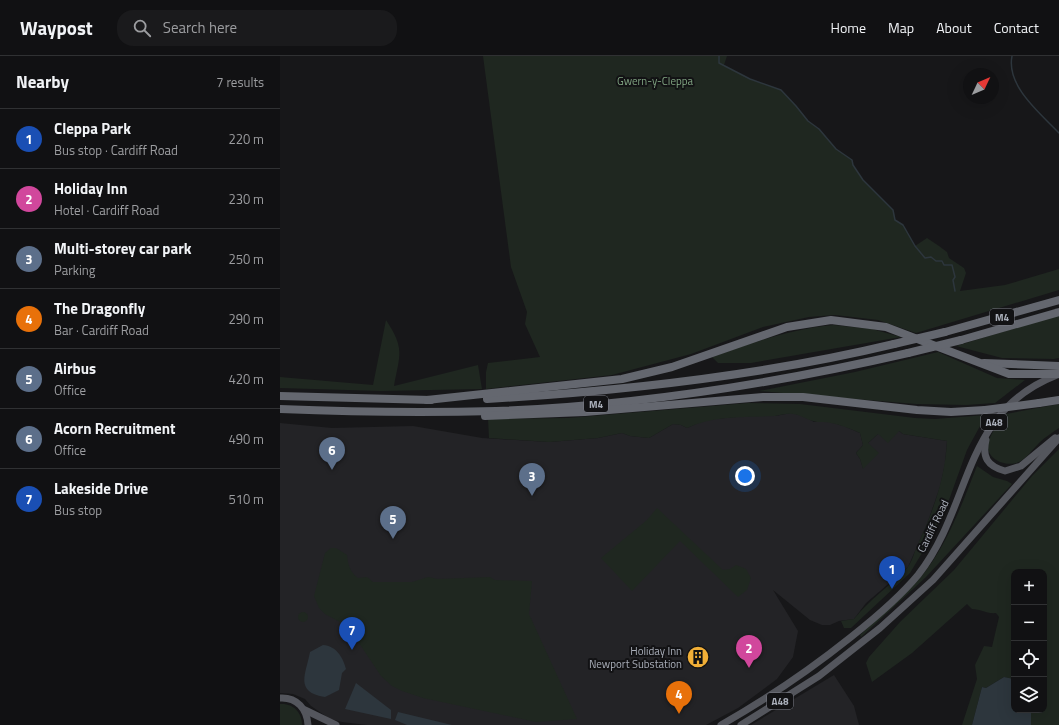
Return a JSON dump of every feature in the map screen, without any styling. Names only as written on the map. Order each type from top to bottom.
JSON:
[{"type":"highway","name":"M4","points":[[280,396],[468,400],[556,395],[660,384],[804,363],[945,332],[1059,300]]},
{"type":"highway","name":"M4","points":[[400,412],[497,410],[575,406],[712,391],[821,372],[908,353],[961,340],[1059,312]]},
{"type":"highway","name":"M4","points":[[427,400],[622,379],[672,366],[787,327],[831,320],[886,327],[979,362],[1059,372]]},
{"type":"highway","name":"M4","points":[[280,409],[508,416],[585,412],[763,397],[803,397],[917,410],[951,412],[985,410],[1059,400]]},
{"type":"main road","name":"Cardiff Road","points":[[721,725],[760,702],[836,649],[867,624],[905,589],[925,565],[941,538],[972,460],[1002,410],[1011,401],[1033,386],[1059,372]]},
{"type":"main road","points":[[987,434],[983,451],[986,458],[991,464],[1005,471],[1021,466],[1046,444],[1059,437]]},
{"type":"main road","name":"A48","points":[[741,725],[819,676],[880,628],[933,580],[1059,437]]},
{"type":"main road","points":[[280,698],[294,700],[305,710],[336,725]]},
{"type":"main road","points":[[305,710],[308,725]]},
{"type":"shaded area","points":[[791,413],[804,416],[814,422],[830,422],[844,426],[860,433],[863,445],[856,453],[863,468],[868,443],[878,434],[899,431],[903,434],[947,441],[945,464],[940,487],[927,524],[908,567],[866,603],[854,619],[839,621],[830,625],[822,625],[810,620],[773,590],[798,631],[793,657],[777,679],[738,708],[706,725],[367,725],[330,719],[311,706],[305,699],[293,694],[280,693],[280,423],[332,428],[413,426],[482,438],[549,442],[598,438],[622,433],[630,436],[649,438],[673,424],[681,425],[687,428],[702,421],[714,419],[746,416],[775,416]]},
{"type":"shaded area","points":[[323,645],[332,647],[338,653],[343,660],[346,669],[342,673],[339,690],[325,697],[315,695],[309,691],[304,681],[310,652]]},
{"type":"shaded area","points":[[834,675],[854,706],[859,725],[751,725]]},
{"type":"shaded area","points":[[1004,677],[1011,678],[1011,713],[1031,713],[1031,725],[972,725],[982,687],[986,688]]},
{"type":"shaded area","points":[[356,683],[391,710],[391,719],[345,709]]},
{"type":"shaded area","points":[[398,712],[452,725],[407,725],[395,720]]},
{"type":"green space","name":"Gwern-y-Cleppa","points":[[483,56],[727,56],[724,65],[750,79],[781,90],[808,121],[819,129],[836,149],[852,160],[853,165],[863,180],[893,210],[895,220],[903,225],[915,246],[927,238],[947,252],[949,258],[964,268],[966,273],[960,291],[1005,285],[1059,269],[1059,290],[916,333],[878,320],[835,315],[809,317],[763,327],[691,354],[612,375],[486,389],[486,372],[488,363],[540,357],[525,324],[527,312],[511,267]]},
{"type":"green space","points":[[1059,315],[1059,358],[1002,358],[956,346]]},
{"type":"green space","points":[[386,320],[396,338],[399,352],[394,386],[478,365],[482,389],[381,391],[280,388],[280,377],[373,385]]},
{"type":"green space","points":[[833,325],[872,329],[901,337],[751,363],[718,363],[712,357],[787,333]]},
{"type":"green space","points":[[938,352],[997,378],[1025,380],[995,403],[966,405],[916,404],[759,391],[855,372]]},
{"type":"green space","points":[[748,403],[800,404],[915,418],[935,419],[986,415],[967,450],[949,500],[931,538],[910,573],[851,628],[844,628],[841,621],[854,619],[907,568],[910,563],[928,521],[941,482],[947,441],[903,434],[899,431],[888,443],[878,434],[868,443],[879,453],[863,469],[860,459],[856,453],[863,445],[860,433],[829,422],[815,422],[799,415],[791,414],[719,419],[687,428],[681,425],[673,424],[649,438],[630,436],[622,433],[598,438],[549,442],[489,438],[488,419],[568,418]]},
{"type":"green space","points":[[1059,404],[1059,428],[1041,441],[1022,461],[1014,464],[1008,464],[993,458],[988,449],[989,439],[1006,414]]},
{"type":"green space","points":[[1059,449],[1059,725],[1031,725],[1031,713],[1047,713],[1047,569],[1011,569],[1011,678],[1004,677],[986,688],[982,687],[972,725],[962,725],[977,679],[975,665],[984,646],[992,647],[999,617],[996,613],[972,609],[967,604],[912,653],[872,682],[866,663],[869,657],[900,622],[954,570],[1032,476]]},
{"type":"green space","points":[[977,466],[993,477],[1012,484],[926,577],[861,637],[860,635],[906,593],[930,566],[946,539],[966,495]]},
{"type":"green space","points":[[657,508],[723,570],[730,569],[736,565],[746,569],[751,578],[747,590],[738,597],[680,541],[632,591],[601,558],[647,520]]},
{"type":"green space","points":[[331,548],[336,548],[347,555],[350,568],[358,578],[367,577],[373,582],[412,582],[428,577],[438,579],[490,577],[495,580],[532,581],[529,614],[577,719],[536,722],[423,698],[392,686],[381,676],[353,634],[340,622],[325,614],[319,608],[314,596],[325,553]]},
{"type":"green space","points":[[301,612],[305,612],[307,613],[307,621],[301,622],[298,619],[298,615]]},
{"type":"green space","points":[[280,704],[289,705],[296,709],[302,720],[302,725],[280,725]]},
{"type":"waterway","points":[[719,56],[719,63],[750,79],[781,90],[808,121],[819,129],[836,149],[852,160],[853,165],[863,180],[893,210],[895,220],[903,225],[915,246],[925,258],[931,257],[936,261],[942,261],[944,265],[952,265],[955,277],[953,280],[955,291]]},
{"type":"waterway","points":[[1012,56],[1014,78],[1019,88],[1034,108],[1059,133]]},
{"type":"place","name":"Acorn Recruitment","points":[[332,470]]},
{"type":"place","name":"Multi-storey car park","points":[[532,496]]},
{"type":"place","name":"Airbus","points":[[393,539]]},
{"type":"place","name":"Cleppa Park","points":[[892,589]]},
{"type":"place","name":"Lakeside Drive","points":[[352,650]]},
{"type":"place","name":"Holiday Inn Newport Substation","points":[[698,657]]},
{"type":"place","name":"Holiday Inn","points":[[749,668]]},
{"type":"place","name":"The Dragonfly","points":[[679,714]]}]
